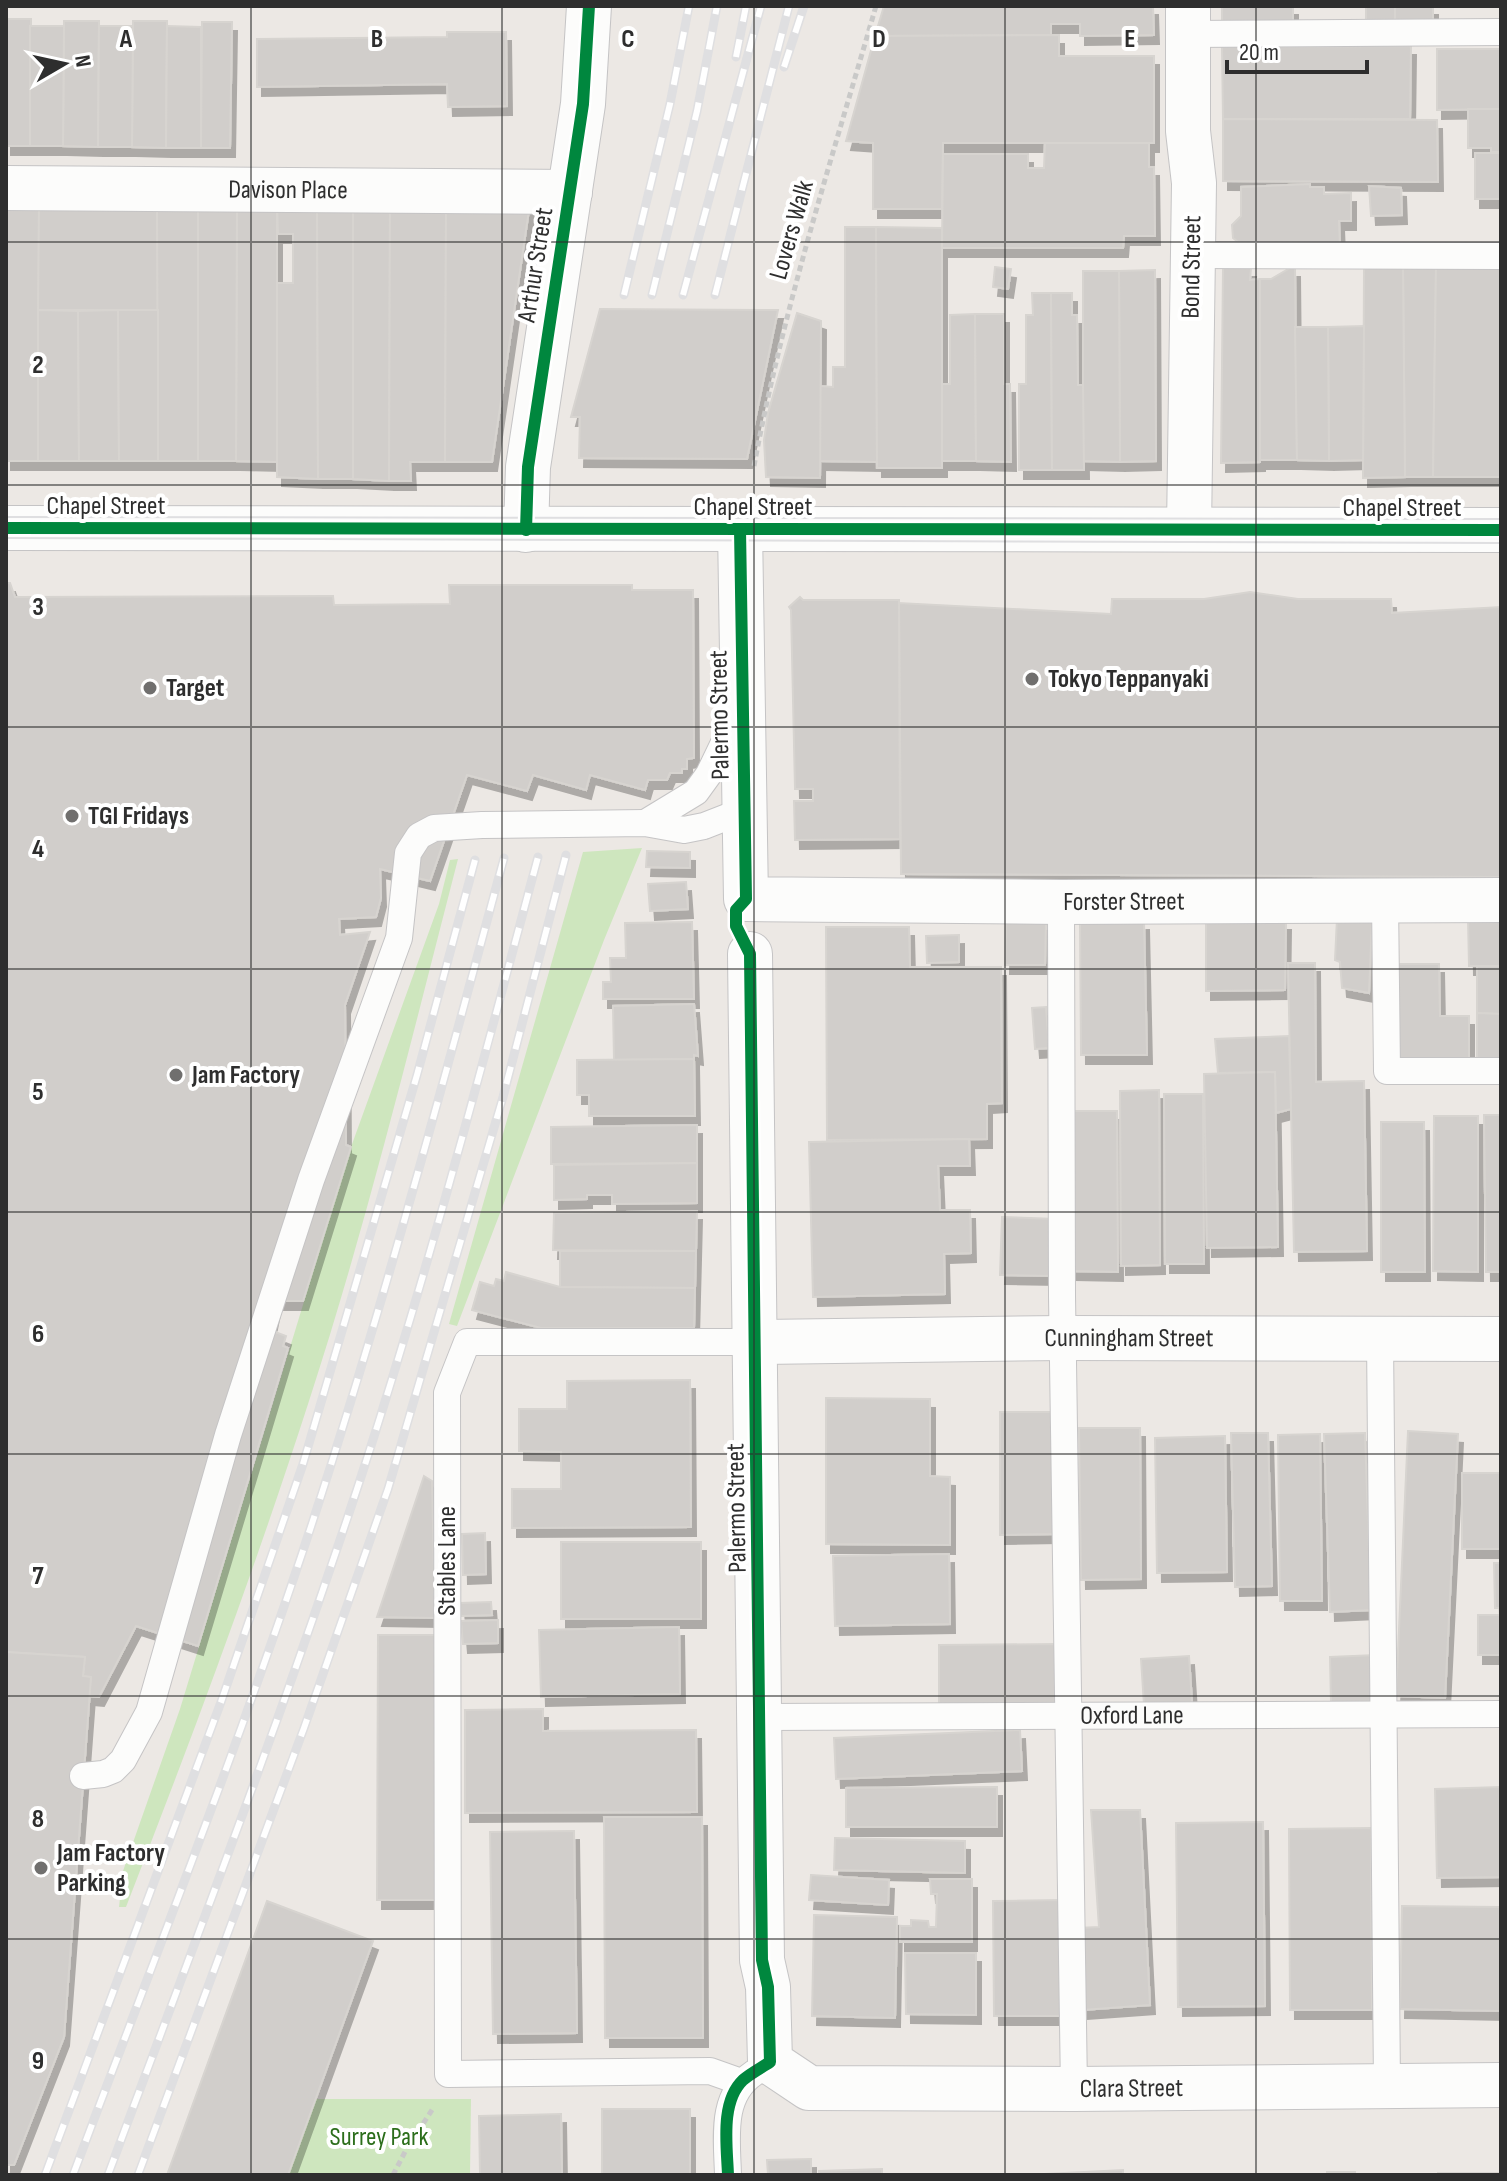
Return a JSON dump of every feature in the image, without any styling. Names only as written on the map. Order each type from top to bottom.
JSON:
[{"type":"street","name":"Arthur Street","points":[[526,530],[528,467],[583,104],[589,6]]},
{"type":"street","name":"Bond Street","points":[[1188,20],[1188,131],[1194,183],[1189,529]]},
{"type":"street","name":"Davison Place","points":[[6,188],[570,192]]},
{"type":"street","name":"Chapel Street","points":[[6,528],[1501,530]]},
{"type":"street","name":"Palermo Street","points":[[740,529],[746,899]]},
{"type":"street","name":"Forster Street","points":[[746,899],[1061,902],[1501,900]]},
{"type":"street","name":"Palermo Street","points":[[750,954],[762,1717],[762,1960],[768,1987],[756,2072]]},
{"type":"street","name":"Cunningham Street","points":[[757,1342],[1063,1338],[1501,1339]]},
{"type":"street","name":"Clara Street","points":[[756,2072],[809,2088],[1501,2085]]},
{"type":"lane","points":[[1188,20],[1501,32]]},
{"type":"lane","points":[[1192,255],[1501,256]]},
{"type":"lane","points":[[645,823],[696,792],[709,774],[742,706]]},
{"type":"lane","points":[[83,1776],[113,1770],[123,1760],[149,1712],[243,1390],[311,1180],[399,938],[403,879],[413,842],[426,832],[442,827],[645,823],[684,830],[704,826],[745,810]]},
{"type":"lane","points":[[1385,900],[1387,1071],[1501,1071]]},
{"type":"lane","points":[[1061,902],[1063,1338],[1074,2089]]},
{"type":"lane","points":[[1380,1339],[1387,2085]]},
{"type":"lane","name":"Stables Lane","points":[[448,2074],[447,1393],[467,1342],[757,1342]]},
{"type":"lane","name":"Oxford Lane","points":[[762,1717],[1501,1714]]},
{"type":"lane","points":[[728,2175],[728,2111],[732,2098],[756,2072]]},
{"type":"lane","name":"Clara Street","points":[[448,2074],[756,2072]]},
{"type":"path","points":[[393,2175],[432,2110],[448,2074]]},
{"type":"green space","points":[[642,848],[457,1326],[449,1324],[583,852]]},
{"type":"green space","points":[[458,859],[369,1199],[309,1401],[198,1719],[126,1907],[119,1907],[123,1871],[180,1709],[351,1147],[439,904],[450,860]]},
{"type":"green space","name":"Surrey Park","points":[[316,2099],[471,2099],[470,2175],[288,2175]]},
{"type":"building","points":[[884,6],[1153,6],[1154,35],[1080,36],[1080,24],[1051,24],[1051,35],[875,36]]},
{"type":"building","points":[[1222,6],[1293,6],[1293,22],[1222,22]]},
{"type":"building","points":[[1366,6],[1395,6],[1395,21],[1366,22]]},
{"type":"building","points":[[1395,6],[1433,6],[1433,21],[1395,21]]},
{"type":"building","points":[[6,19],[31,19],[30,146],[6,146]]},
{"type":"building","points":[[64,21],[99,21],[98,147],[63,146]]},
{"type":"building","points":[[133,21],[167,21],[166,148],[132,147]]},
{"type":"building","points":[[202,22],[232,22],[230,148],[201,148]]},
{"type":"building","points":[[30,26],[64,26],[63,146],[30,146]]},
{"type":"building","points":[[99,26],[133,26],[132,147],[98,147]]},
{"type":"building","points":[[167,26],[201,27],[201,148],[166,148]]},
{"type":"building","points":[[447,32],[506,32],[507,106],[448,107],[447,84],[257,87],[257,39],[447,37]]},
{"type":"building","points":[[1059,35],[1059,56],[1154,56],[1154,143],[943,143],[942,209],[873,209],[873,143],[846,141],[875,36]]},
{"type":"building","points":[[1411,46],[1410,119],[1223,119],[1222,47]]},
{"type":"building","points":[[1437,49],[1501,49],[1501,109],[1437,110]]},
{"type":"building","points":[[1468,109],[1501,109],[1501,152],[1491,152],[1491,148],[1468,148]]},
{"type":"building","points":[[1223,119],[1437,120],[1438,182],[1223,181]]},
{"type":"building","points":[[1045,143],[1149,143],[1149,167],[1154,167],[1155,236],[1124,236],[1123,248],[942,248],[943,154],[1028,154],[1028,168],[1044,168]]},
{"type":"building","points":[[1475,153],[1501,153],[1501,199],[1475,199]]},
{"type":"building","points":[[1310,184],[1310,187],[1324,187],[1324,194],[1351,193],[1351,221],[1339,221],[1340,245],[1242,245],[1233,238],[1232,225],[1241,216],[1241,187]]},
{"type":"building","points":[[1369,186],[1401,188],[1402,215],[1371,216]]},
{"type":"building","points":[[6,202],[39,206],[38,461],[6,461]]},
{"type":"building","points":[[237,203],[277,203],[277,462],[236,461]]},
{"type":"building","points":[[277,203],[317,203],[318,479],[277,477],[277,283],[293,283],[293,234],[278,234]]},
{"type":"building","points":[[317,203],[353,203],[353,479],[318,479]]},
{"type":"building","points":[[353,203],[390,203],[389,481],[353,479]]},
{"type":"building","points":[[390,203],[446,211],[445,462],[410,462],[411,481],[389,481]]},
{"type":"building","points":[[530,203],[492,462],[445,462],[446,211]]},
{"type":"building","points":[[39,206],[157,206],[158,310],[38,310]]},
{"type":"building","points":[[157,206],[198,206],[198,461],[158,461]]},
{"type":"building","points":[[198,206],[237,207],[236,461],[198,461]]},
{"type":"building","points":[[845,227],[876,227],[877,462],[820,461],[820,386],[833,387],[833,367],[845,367]]},
{"type":"building","points":[[876,227],[942,228],[942,468],[877,468]]},
{"type":"building","points":[[995,267],[1011,269],[1008,289],[993,287]]},
{"type":"building","points":[[1436,267],[1433,477],[1405,477],[1403,268]]},
{"type":"building","points":[[1436,267],[1501,267],[1501,477],[1433,477]]},
{"type":"building","points":[[1223,268],[1251,268],[1250,280],[1260,279],[1260,462],[1221,463]]},
{"type":"building","points":[[1295,268],[1297,460],[1260,460],[1260,279],[1271,279]]},
{"type":"building","points":[[1364,268],[1403,268],[1405,477],[1363,478]]},
{"type":"building","points":[[1155,270],[1156,461],[1120,462],[1119,271]]},
{"type":"building","points":[[1083,271],[1119,271],[1120,462],[1083,461]]},
{"type":"building","points":[[1032,293],[1051,293],[1052,470],[1019,470],[1019,384],[1026,384],[1026,315],[1033,315]]},
{"type":"building","points":[[1051,293],[1072,293],[1072,315],[1077,315],[1078,385],[1083,385],[1084,470],[1052,470]]},
{"type":"building","points":[[600,309],[778,310],[747,459],[579,458],[580,417],[571,417]]},
{"type":"building","points":[[38,310],[78,311],[79,461],[38,461]]},
{"type":"building","points":[[118,310],[119,461],[79,461],[78,311]]},
{"type":"building","points":[[118,310],[158,310],[158,461],[119,461]]},
{"type":"building","points":[[797,313],[821,321],[820,478],[766,477],[764,440],[768,413]]},
{"type":"building","points":[[975,314],[976,461],[942,461],[942,384],[950,384],[950,315]]},
{"type":"building","points":[[975,314],[1004,314],[1004,384],[1010,384],[1011,462],[976,461]]},
{"type":"building","points":[[1364,326],[1363,460],[1329,461],[1328,327]]},
{"type":"building","points":[[1295,327],[1328,327],[1329,461],[1297,460]]},
{"type":"building","name":"Jam Factory","points":[[6,583],[10,583],[15,597],[333,596],[334,605],[450,604],[449,585],[632,585],[632,590],[693,590],[694,758],[687,759],[687,769],[682,769],[682,773],[670,773],[667,780],[648,780],[645,790],[590,775],[586,790],[533,775],[527,791],[467,775],[430,881],[380,869],[381,898],[376,917],[339,919],[340,935],[370,932],[345,1005],[346,1145],[351,1147],[303,1301],[276,1301],[270,1330],[286,1336],[283,1346],[288,1348],[198,1646],[136,1626],[99,1697],[89,1696],[91,1677],[83,1676],[85,1657],[6,1652]]},
{"type":"building","points":[[1250,592],[1298,599],[1391,599],[1392,613],[1501,607],[1501,877],[901,874],[899,603],[1111,614],[1112,599],[1204,599]]},
{"type":"building","points":[[800,597],[803,600],[899,600],[900,839],[795,840],[794,801],[813,801],[813,789],[795,789],[789,607]]},
{"type":"building","points":[[647,851],[690,852],[690,868],[646,867]]},
{"type":"building","points":[[686,882],[688,909],[650,911],[648,884]]},
{"type":"building","points":[[1337,918],[1372,921],[1369,993],[1342,988],[1340,962],[1335,960]]},
{"type":"building","points":[[1468,918],[1501,918],[1501,966],[1469,966]]},
{"type":"building","points":[[1006,921],[1046,922],[1045,965],[1005,965]]},
{"type":"building","points":[[1144,921],[1147,1055],[1081,1055],[1080,922]]},
{"type":"building","points":[[1206,921],[1286,921],[1285,990],[1206,991]]},
{"type":"building","points":[[692,922],[694,999],[603,999],[603,982],[611,982],[610,958],[626,958],[625,923]]},
{"type":"building","points":[[826,927],[909,927],[910,967],[1001,967],[1002,1103],[987,1104],[987,1139],[827,1140]]},
{"type":"building","points":[[959,935],[959,962],[927,963],[926,936]]},
{"type":"building","points":[[1288,963],[1315,963],[1316,1082],[1364,1081],[1367,1251],[1294,1252]]},
{"type":"building","points":[[1392,964],[1439,964],[1440,1016],[1469,1016],[1469,1063],[1392,1062]]},
{"type":"building","points":[[1477,966],[1501,966],[1501,1014],[1477,1013]]},
{"type":"building","points":[[694,1004],[698,1056],[694,1055],[694,1059],[614,1060],[613,1006]]},
{"type":"building","points":[[1046,1007],[1049,1048],[1035,1049],[1032,1008]]},
{"type":"building","points":[[1477,1013],[1501,1014],[1501,1061],[1477,1061]]},
{"type":"building","points":[[1289,1036],[1291,1109],[1276,1113],[1275,1072],[1218,1073],[1215,1039]]},
{"type":"building","points":[[694,1059],[695,1116],[589,1116],[589,1095],[577,1095],[577,1060]]},
{"type":"building","points":[[1275,1072],[1278,1247],[1207,1248],[1204,1074]]},
{"type":"building","points":[[1159,1090],[1160,1265],[1121,1266],[1120,1091]]},
{"type":"building","points":[[1164,1094],[1203,1094],[1204,1264],[1165,1264]]},
{"type":"building","points":[[1070,1111],[1117,1111],[1118,1272],[1071,1271]]},
{"type":"building","points":[[1484,1115],[1501,1115],[1501,1272],[1486,1272]]},
{"type":"building","points":[[1434,1116],[1478,1116],[1478,1272],[1433,1271]]},
{"type":"building","points":[[1381,1122],[1424,1122],[1425,1272],[1381,1272]]},
{"type":"building","points":[[697,1125],[697,1163],[551,1164],[551,1127]]},
{"type":"building","points":[[969,1139],[970,1166],[938,1166],[940,1210],[970,1210],[971,1253],[944,1254],[945,1294],[813,1297],[809,1142]]},
{"type":"building","points":[[697,1163],[697,1203],[612,1204],[612,1195],[554,1200],[554,1165]]},
{"type":"building","points":[[697,1211],[696,1251],[553,1250],[554,1213]]},
{"type":"building","points":[[1002,1217],[1055,1219],[1053,1276],[1000,1275]]},
{"type":"building","points":[[560,1251],[696,1251],[695,1288],[560,1287]]},
{"type":"building","points":[[506,1272],[560,1287],[695,1288],[694,1328],[541,1328],[472,1310],[480,1282],[494,1286],[496,1279],[504,1281]]},
{"type":"building","points":[[690,1380],[691,1527],[512,1528],[512,1489],[561,1489],[561,1452],[519,1451],[519,1409],[567,1409],[567,1381]]},
{"type":"building","points":[[826,1398],[930,1399],[930,1476],[950,1477],[950,1545],[826,1544]]},
{"type":"building","points":[[1000,1412],[1054,1412],[1054,1534],[1000,1535]]},
{"type":"building","points":[[1079,1428],[1140,1428],[1141,1579],[1081,1580]]},
{"type":"building","points":[[1408,1431],[1458,1434],[1445,1698],[1396,1696]]},
{"type":"building","points":[[1231,1433],[1268,1433],[1272,1586],[1235,1587]]},
{"type":"building","points":[[1365,1433],[1371,1610],[1330,1612],[1324,1434]]},
{"type":"building","points":[[1320,1434],[1322,1601],[1280,1601],[1278,1435]]},
{"type":"building","points":[[1225,1436],[1227,1572],[1157,1573],[1155,1438]]},
{"type":"building","points":[[1462,1473],[1501,1473],[1501,1549],[1462,1549]]},
{"type":"building","points":[[424,1476],[432,1481],[435,1618],[377,1617]]},
{"type":"building","points":[[485,1533],[486,1574],[463,1575],[462,1534]]},
{"type":"building","points":[[561,1542],[701,1542],[701,1619],[561,1619]]},
{"type":"building","points":[[949,1554],[950,1624],[835,1626],[833,1556]]},
{"type":"building","points":[[1494,1563],[1501,1563],[1501,1608],[1495,1608]]},
{"type":"building","points":[[491,1602],[492,1615],[461,1616],[460,1603]]},
{"type":"building","points":[[1478,1615],[1501,1615],[1501,1655],[1478,1655]]},
{"type":"building","points":[[498,1620],[498,1643],[463,1644],[461,1621]]},
{"type":"building","points":[[679,1627],[680,1694],[541,1697],[539,1630]]},
{"type":"building","points":[[378,1635],[435,1635],[435,1900],[377,1900]]},
{"type":"building","points":[[1061,1644],[1061,1705],[939,1705],[939,1645]]},
{"type":"building","name":"Jam Factory Parking","points":[[6,1652],[85,1657],[83,1676],[91,1677],[64,2037],[14,2165],[6,2165]]},
{"type":"building","points":[[1376,1655],[1379,1701],[1331,1703],[1330,1657]]},
{"type":"building","points":[[1189,1656],[1192,1702],[1144,1705],[1141,1659]]},
{"type":"building","points":[[543,1709],[543,1731],[696,1730],[697,1812],[465,1813],[465,1710]]},
{"type":"building","points":[[1020,1730],[1022,1771],[836,1779],[834,1738]]},
{"type":"building","points":[[997,1787],[997,1827],[846,1827],[846,1788]]},
{"type":"building","points":[[1501,1787],[1501,1877],[1437,1878],[1435,1789]]},
{"type":"building","points":[[1091,1810],[1140,1810],[1150,2005],[1083,2010],[1078,1928],[1099,1927]]},
{"type":"building","points":[[604,1817],[702,1817],[703,2038],[605,2038]]},
{"type":"building","points":[[1263,1822],[1265,2006],[1178,2007],[1176,1823]]},
{"type":"building","points":[[1371,1828],[1372,2010],[1290,2010],[1289,1829]]},
{"type":"building","points":[[574,1831],[577,2033],[493,2034],[490,1832]]},
{"type":"building","points":[[835,1838],[965,1841],[965,1873],[834,1870]]},
{"type":"building","points":[[811,1875],[889,1880],[888,1905],[809,1900]]},
{"type":"building","points":[[930,1879],[972,1879],[972,1942],[900,1942],[900,1926],[911,1926],[911,1920],[928,1921],[929,1927],[936,1927],[937,1894],[931,1894]]},
{"type":"building","points":[[1065,1900],[1065,2016],[994,2016],[993,1901]]},
{"type":"building","points":[[267,1901],[373,1941],[288,2175],[167,2175]]},
{"type":"building","points":[[1402,1906],[1501,1907],[1501,2011],[1400,2009]]},
{"type":"building","points":[[814,1915],[897,1917],[895,2018],[812,2016]]},
{"type":"building","points":[[905,1953],[976,1953],[976,2015],[906,2014]]},
{"type":"building","points":[[602,2109],[690,2109],[690,2175],[602,2175]]},
{"type":"building","points":[[561,2114],[562,2175],[480,2175],[479,2116]]},
{"type":"building","points":[[811,2159],[811,2175],[768,2175],[767,2160]]},
{"type":"building","points":[[882,2169],[882,2175],[819,2175],[819,2171]]},
{"type":"building","points":[[1123,2170],[1123,2175],[1045,2175],[1045,2174]]},
{"type":"building","points":[[1327,2172],[1355,2172],[1355,2175],[1327,2175]]},
{"type":"building","points":[[1501,2173],[1501,2175],[1438,2175]]},
{"type":"building","points":[[1427,2174],[1427,2175],[1365,2175]]},
{"type":"tram line","points":[[6,517],[1501,519]]},
{"type":"tram line","points":[[6,538],[1501,543]]},
{"type":"railway","points":[[624,295],[670,104],[689,6]]},
{"type":"railway","points":[[652,295],[697,111],[717,6]]},
{"type":"railway","points":[[736,57],[746,6]]},
{"type":"railway","points":[[683,295],[761,6]]},
{"type":"railway","points":[[715,295],[789,6]]},
{"type":"railway","points":[[784,67],[804,6]]},
{"type":"railway","points":[[138,2175],[304,1728],[388,1489],[503,1097],[566,855]]},
{"type":"railway","points":[[108,2175],[269,1742],[360,1480],[431,1248],[538,857]]},
{"type":"railway","points":[[73,2175],[206,1823],[301,1557],[399,1240],[504,858]]},
{"type":"railway","points":[[45,2175],[221,1702],[303,1464],[417,1075],[475,860]]},
{"type":"cycle path","points":[[526,530],[528,467],[583,104],[589,6]]},
{"type":"cycle path","points":[[6,528],[1501,530]]},
{"type":"cycle path","points":[[728,2175],[726,2125],[731,2100],[743,2080],[770,2062],[768,1987],[762,1960],[750,954],[736,926],[736,910],[746,899],[740,529]]},
{"type":"place","name":"Tokyo Teppanyaki","points":[[1032,679]]},
{"type":"place","name":"Target","points":[[150,688]]},
{"type":"place","name":"TGI Fridays","points":[[72,816]]},
{"type":"place","name":"Jam Factory","points":[[176,1075]]},
{"type":"place","name":"Jam Factory Parking","points":[[41,1868]]}]
